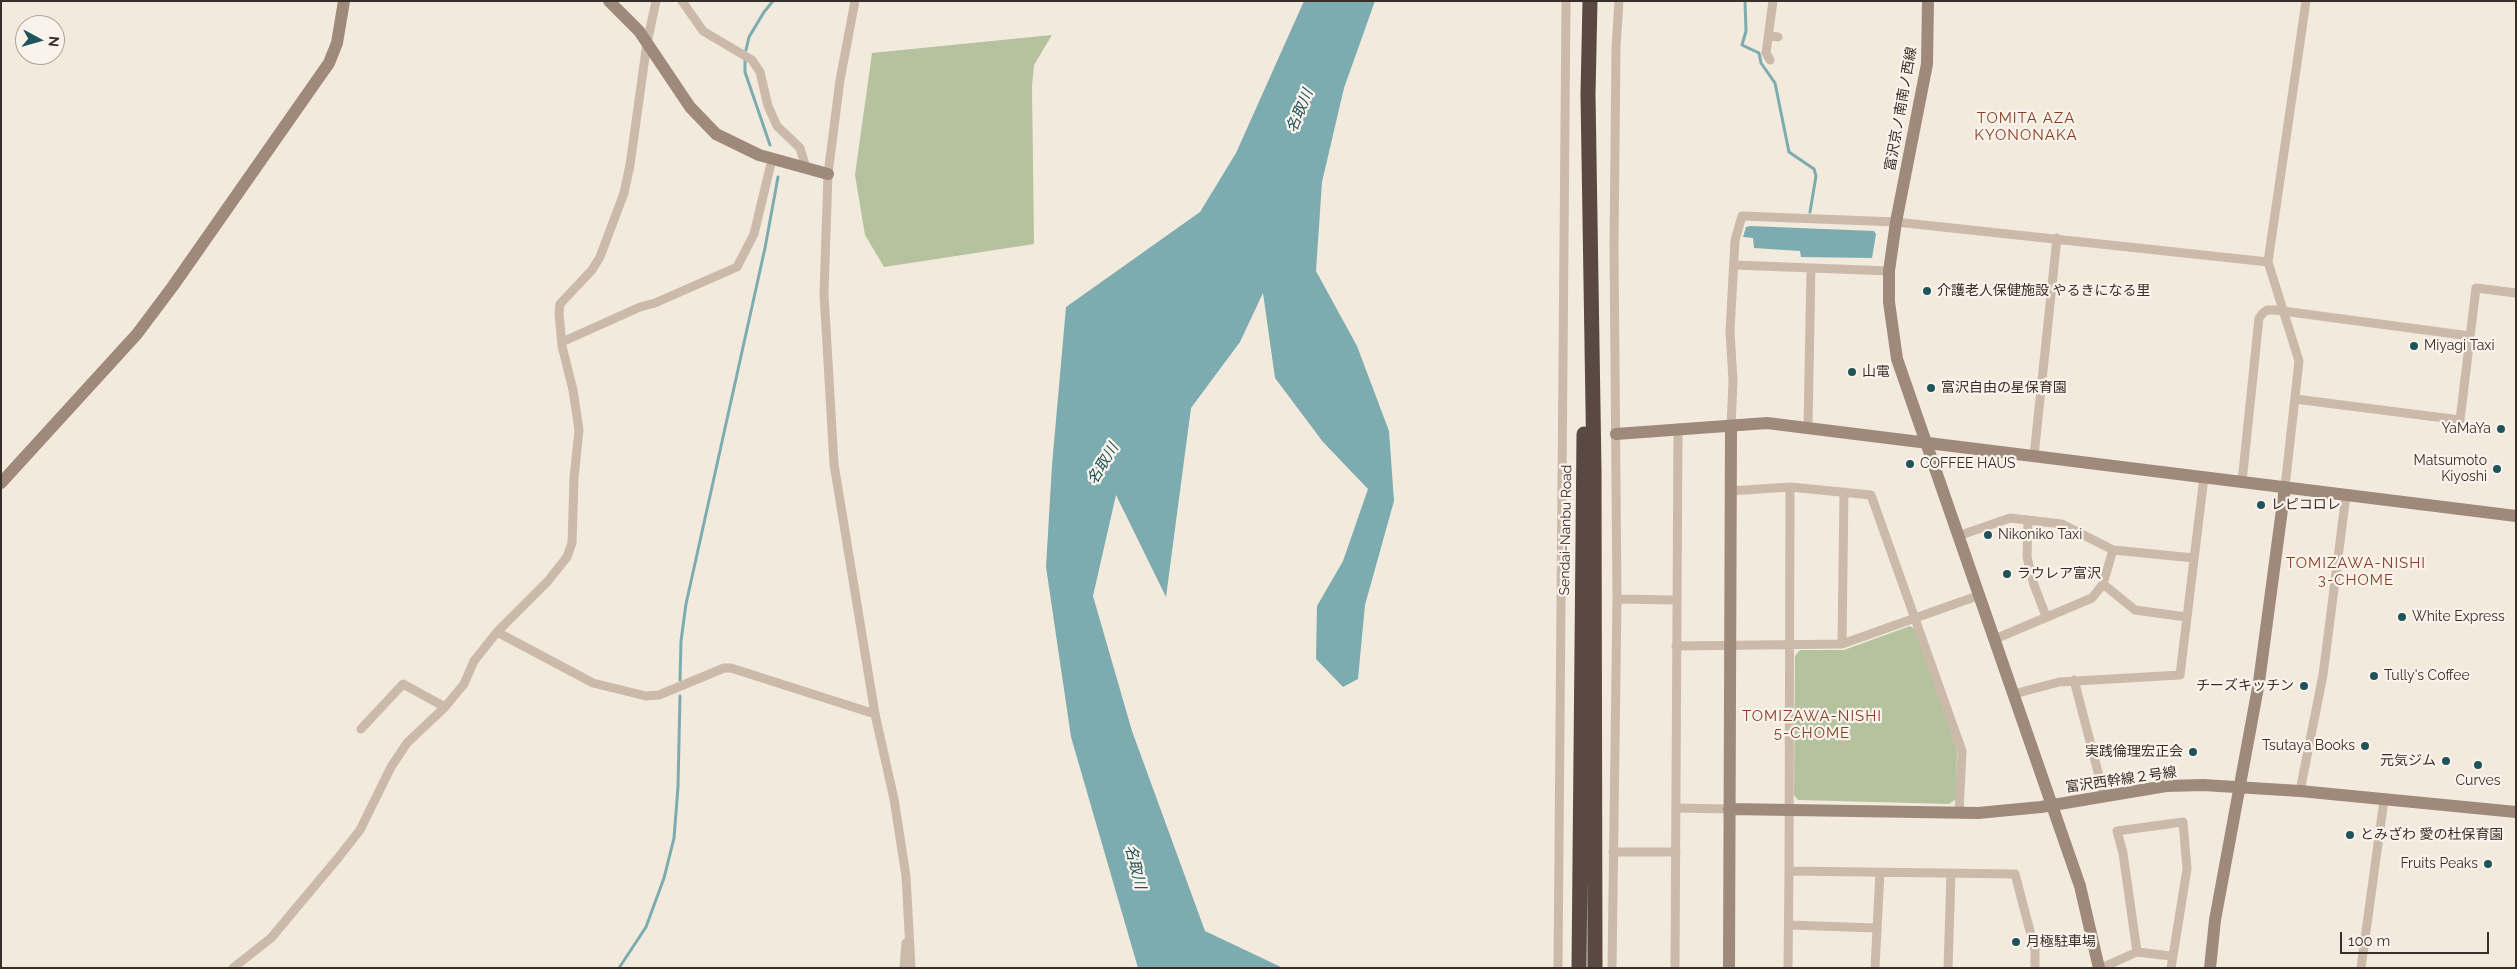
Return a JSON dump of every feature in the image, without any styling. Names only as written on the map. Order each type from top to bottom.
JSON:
[{"type":"highway","name":"Sendai-Nanbu Road","points":[[1579,968],[1584,219],[1590,1]]},
{"type":"highway","name":"Sendai-Nanbu Road","points":[[1588,94],[1594,470],[1595,968]]},
{"type":"street","points":[[1,483],[138,334],[173,286],[329,63],[337,43],[344,1]]},
{"type":"street","points":[[609,1],[647,43],[690,107],[716,134],[740,147],[772,159],[828,174]]},
{"type":"street","points":[[233,968],[271,938],[338,858],[360,830],[391,767],[407,743],[445,707],[464,684],[474,661],[497,632],[548,581],[567,557],[572,543],[574,478],[579,430],[577,406],[558,323],[560,304],[592,270],[600,257],[624,193],[632,157],[647,43],[656,1]]},
{"type":"street","points":[[855,1],[840,80],[828,174],[824,294],[834,464],[875,714],[894,799],[906,876],[911,968]]},
{"type":"street","points":[[1558,968],[1566,1]]},
{"type":"street","points":[[1612,968],[1617,599],[1614,247],[1618,1]]},
{"type":"street","points":[[1770,60],[1766,53],[1773,1]]},
{"type":"street","name":"富沢京ノ南南ノ西線","points":[[1928,1],[1928,64],[1896,222],[1889,271],[1889,302],[1897,359],[2053,805],[2080,886],[2100,968]]},
{"type":"street","points":[[2210,968],[2216,920],[2268,626],[2299,361],[2268,262],[2306,1]]},
{"type":"street","points":[[685,3],[703,31],[752,60],[760,72],[768,106],[777,126],[800,148],[806,168]]},
{"type":"street","points":[[1768,36],[1778,37]]},
{"type":"street","points":[[562,342],[737,267],[754,234],[772,159]]},
{"type":"street","points":[[1729,968],[1730,491],[1733,381],[1730,331],[1735,240],[1742,216],[1896,222],[2268,262]]},
{"type":"street","points":[[2034,456],[2057,238]]},
{"type":"street","points":[[1735,265],[1889,271]]},
{"type":"street","points":[[1808,427],[1812,268]]},
{"type":"street","points":[[2295,399],[2460,420],[2476,288],[2516,293]]},
{"type":"street","points":[[2242,482],[2259,318],[2267,310],[2470,336]]},
{"type":"street","points":[[1616,434],[1767,423],[2516,516]]},
{"type":"street","points":[[1675,968],[1675,600],[1678,428]]},
{"type":"street","points":[[2014,694],[2074,680],[2180,674],[2204,477]]},
{"type":"street","points":[[1730,491],[1790,487],[1871,495],[1962,751],[1959,814]]},
{"type":"street","points":[[1788,968],[1790,487]]},
{"type":"street","points":[[1842,644],[1844,492]]},
{"type":"street","points":[[2300,791],[2323,675],[2346,495]]},
{"type":"street","points":[[1958,536],[2010,518],[2062,524],[2113,550],[2194,558]]},
{"type":"street","points":[[2028,520],[2027,557],[2034,585],[2046,616]]},
{"type":"street","points":[[1996,638],[2092,598],[2103,584],[2113,550]]},
{"type":"street","points":[[2103,584],[2135,610],[2186,617]]},
{"type":"street","points":[[1676,646],[1842,644],[1980,595]]},
{"type":"street","points":[[1617,599],[1675,600]]},
{"type":"street","points":[[497,632],[593,683],[646,696],[658,695],[724,668],[731,668],[875,714]]},
{"type":"street","points":[[2074,680],[2104,795]]},
{"type":"street","points":[[361,729],[403,684],[445,707]]},
{"type":"street","name":"富沢西幹線２号線","points":[[1729,809],[1959,814],[2053,805],[2166,786],[2241,786],[2516,812]]},
{"type":"street","points":[[2361,968],[2384,800]]},
{"type":"street","points":[[1676,808],[1729,809]]},
{"type":"street","points":[[2136,952],[2123,853],[2117,831],[2183,822],[2187,869],[2171,956],[2171,968]]},
{"type":"street","points":[[1613,852],[1676,852]]},
{"type":"street","points":[[1789,871],[2015,874],[2035,950],[2035,968]]},
{"type":"street","points":[[1875,968],[1880,872]]},
{"type":"street","points":[[1948,968],[1952,873]]},
{"type":"street","points":[[904,968],[909,921]]},
{"type":"street","points":[[1789,925],[1877,928]]},
{"type":"street","points":[[2100,968],[2136,952],[2171,956]]},
{"type":"green space","points":[[1052,35],[1034,65],[1032,86],[1034,244],[884,267],[865,235],[855,175],[872,53]]},
{"type":"green space","points":[[1910,626],[1917,630],[1957,750],[1956,799],[1949,804],[1798,800],[1794,795],[1795,656],[1800,650],[1844,650]]},
{"type":"water","name":"名取川","points":[[1304,1],[1375,1],[1344,88],[1322,182],[1316,271],[1357,346],[1389,431],[1394,501],[1365,605],[1358,679],[1343,687],[1316,659],[1317,606],[1343,561],[1368,489],[1323,442],[1275,378],[1263,293],[1240,342],[1191,408],[1166,597],[1116,495],[1093,596],[1132,731],[1205,931],[1283,968],[1138,968],[1071,737],[1046,567],[1052,465],[1066,307],[1200,212],[1236,153]]},
{"type":"water","points":[[1746,227],[1874,231],[1876,234],[1872,258],[1801,257],[1800,251],[1754,248],[1753,238],[1743,237]]},
{"type":"waterway","points":[[746,50],[749,37],[773,1]]},
{"type":"waterway","points":[[1745,1],[1746,31],[1742,45],[1759,53],[1761,63],[1775,83],[1789,152],[1814,169],[1816,176],[1810,212]]},
{"type":"waterway","points":[[745,59],[745,72],[770,145]]},
{"type":"waterway","points":[[680,680],[681,641],[686,604],[765,248],[778,177]]},
{"type":"waterway","points":[[619,968],[646,927],[664,878],[674,838],[678,787],[680,696]]},
{"type":"place","name":"介護老人保健施設 やるきになる里","points":[[1927,291]]},
{"type":"place","name":"Miyagi Taxi","points":[[2414,346]]},
{"type":"place","name":"山電","points":[[1852,372]]},
{"type":"place","name":"富沢自由の星保育園","points":[[1931,388]]},
{"type":"place","name":"YaMaYa","points":[[2501,429]]},
{"type":"place","name":"COFFEE HAUS","points":[[1910,464]]},
{"type":"place","name":"Matsumoto Kiyoshi","points":[[2497,469]]},
{"type":"place","name":"レピコロレ","points":[[2261,505]]},
{"type":"place","name":"Nikoniko Taxi","points":[[1988,535]]},
{"type":"place","name":"ラウレア富沢","points":[[2007,574]]},
{"type":"place","name":"White Express","points":[[2402,617]]},
{"type":"place","name":"Tully's Coffee","points":[[2374,676]]},
{"type":"place","name":"チーズキッチン","points":[[2304,686]]},
{"type":"place","name":"Tsutaya Books","points":[[2365,746]]},
{"type":"place","name":"実践倫理宏正会","points":[[2193,752]]},
{"type":"place","name":"元気ジム","points":[[2446,761]]},
{"type":"place","name":"Curves","points":[[2478,765]]},
{"type":"place","name":"とみざわ 愛の杜保育園","points":[[2350,835]]},
{"type":"place","name":"Fruits Peaks","points":[[2488,864]]},
{"type":"place","name":"月極駐車場","points":[[2016,942]]},
{"type":"district","name":"TOMITA AZA KYONONAKA","points":[[2026,126]]},
{"type":"district","name":"TOMIZAWA-NISHI 3-CHOME","points":[[2356,572]]},
{"type":"district","name":"TOMIZAWA-NISHI 5-CHOME","points":[[1812,724]]}]
